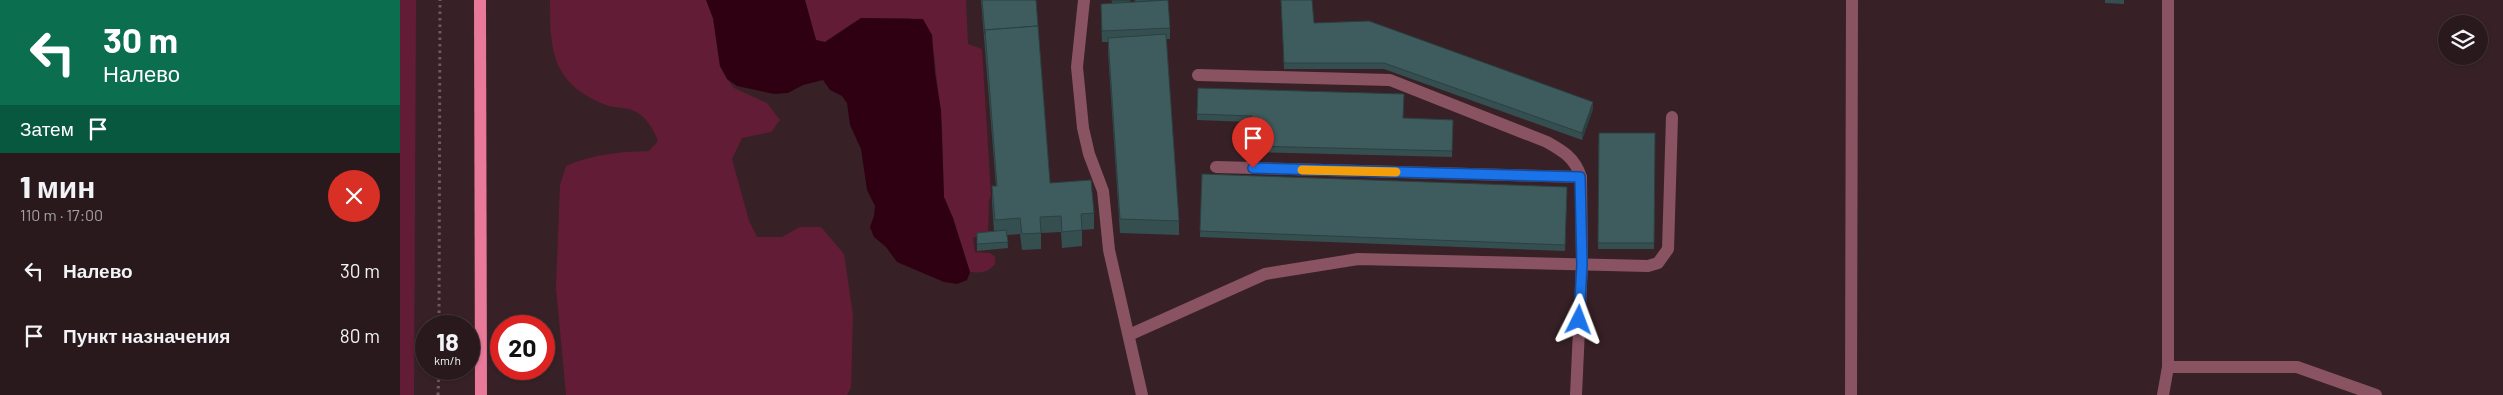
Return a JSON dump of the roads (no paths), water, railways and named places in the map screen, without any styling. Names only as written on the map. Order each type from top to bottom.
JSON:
[{"type":"main road","points":[[480,0],[481,395]]},
{"type":"lane","points":[[1084,0],[1077,67],[1083,128],[1089,154],[1103,191],[1109,250],[1142,395]]},
{"type":"lane","points":[[1851,395],[1852,0]]},
{"type":"lane","points":[[2162,395],[2168,367],[2168,0]]},
{"type":"lane","points":[[1198,75],[1390,80],[1547,142],[1565,152],[1577,164],[1580,177],[1582,264],[1576,395]]},
{"type":"lane","points":[[1129,335],[1265,274],[1358,259],[1648,266],[1658,263],[1668,249],[1672,117]]},
{"type":"lane","points":[[1216,167],[1580,177]]},
{"type":"lane","points":[[2168,367],[2297,367],[2376,395]]}]
